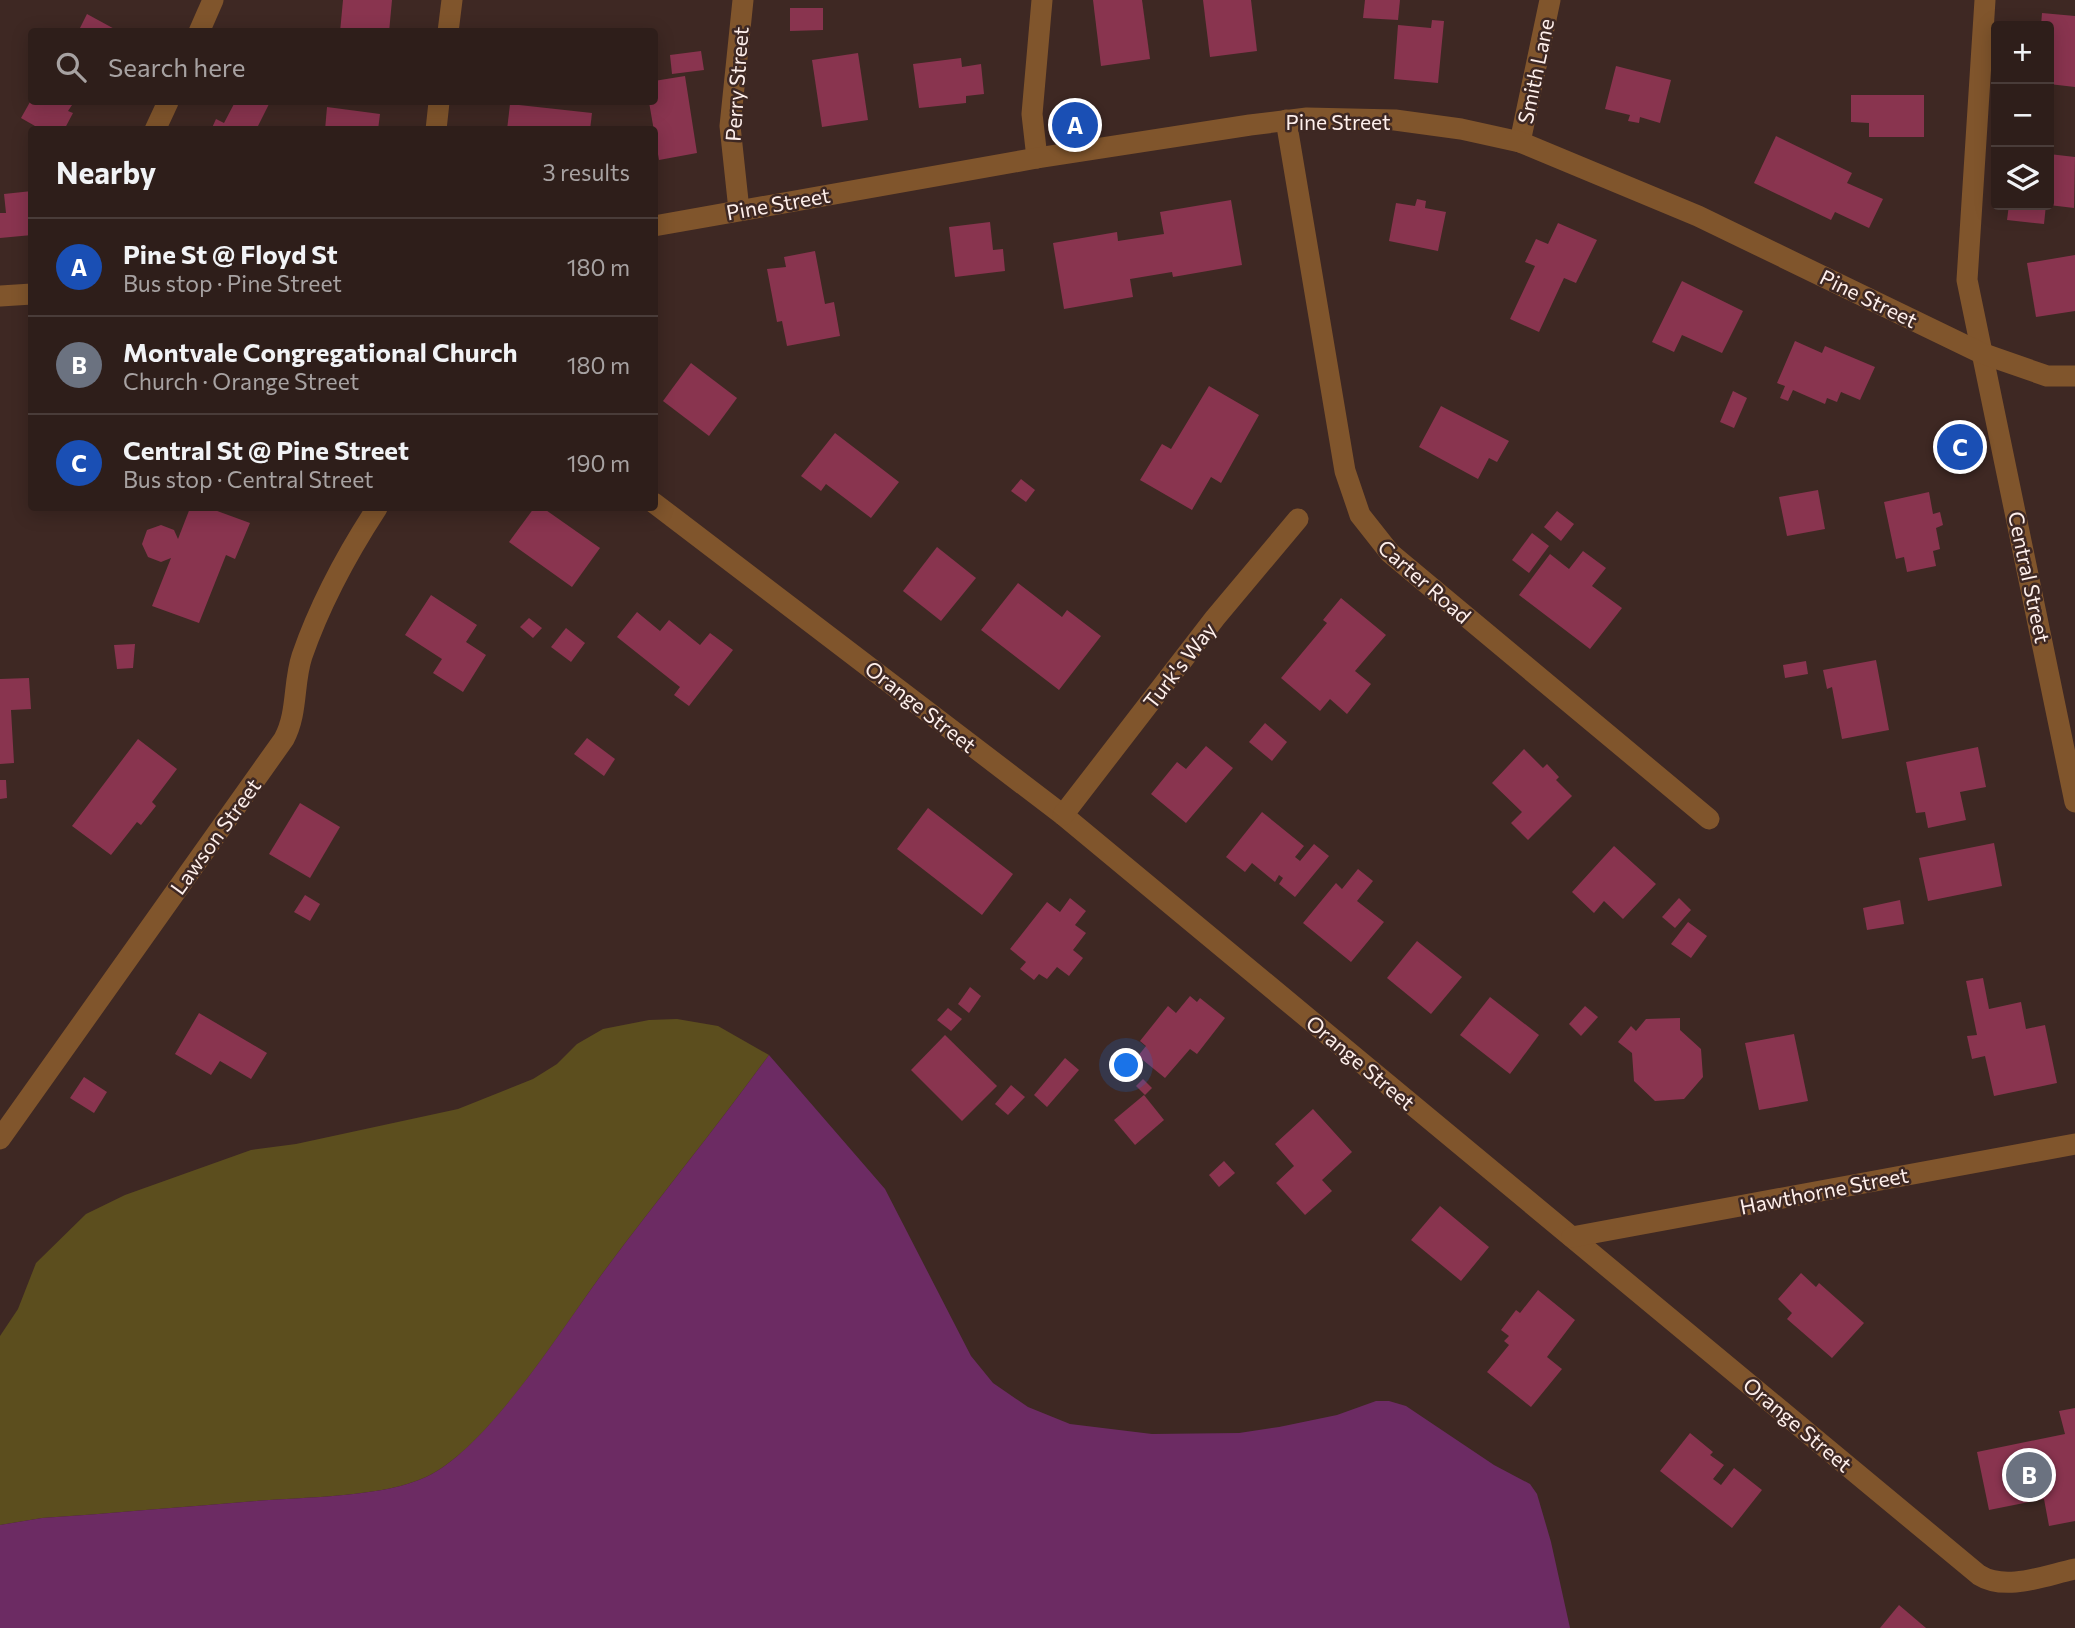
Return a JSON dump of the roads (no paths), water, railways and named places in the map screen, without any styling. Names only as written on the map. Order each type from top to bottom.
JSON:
[{"type":"street","points":[[201,28],[214,0]]},
{"type":"street","points":[[448,28],[452,0]]},
{"type":"street","name":"Perry Street","points":[[739,210],[730,126],[743,0]]},
{"type":"street","points":[[1037,158],[1032,114],[1042,0]]},
{"type":"street","name":"Smith Lane","points":[[1520,142],[1550,0]]},
{"type":"street","name":"Central Street","points":[[1985,0],[1966,265],[1981,354],[2030,572],[2075,802]]},
{"type":"street","points":[[157,126],[167,105]]},
{"type":"street","points":[[436,126],[439,105]]},
{"type":"street","name":"Pine Street","points":[[658,225],[1037,158],[1286,120],[1330,117],[1395,120],[1471,131],[1520,142],[1698,216],[1981,354],[2047,376],[2075,376]]},
{"type":"street","name":"Carter Road","points":[[1286,120],[1345,471],[1360,515],[1390,553],[1709,819]]},
{"type":"street","points":[[0,296],[28,294]]},
{"type":"street","name":"Orange Street","points":[[658,506],[1063,815],[1979,1574],[1989,1581],[2007,1583],[2075,1569]]},
{"type":"street","name":"Lawson Street","points":[[0,1139],[284,739],[293,717],[300,664],[318,613],[374,511]]},
{"type":"street","name":"Turk's Way","points":[[1063,815],[1215,618],[1298,519]]},
{"type":"street","name":"Hawthorne Street","points":[[1572,1237],[2075,1144]]},
{"type":"place","name":"Pine St @ Floyd St","points":[[1075,125]]},
{"type":"place","name":"Central St @ Pine Street","points":[[1960,447]]},
{"type":"place","name":"Montvale Congregational Church","points":[[2029,1475]]}]
